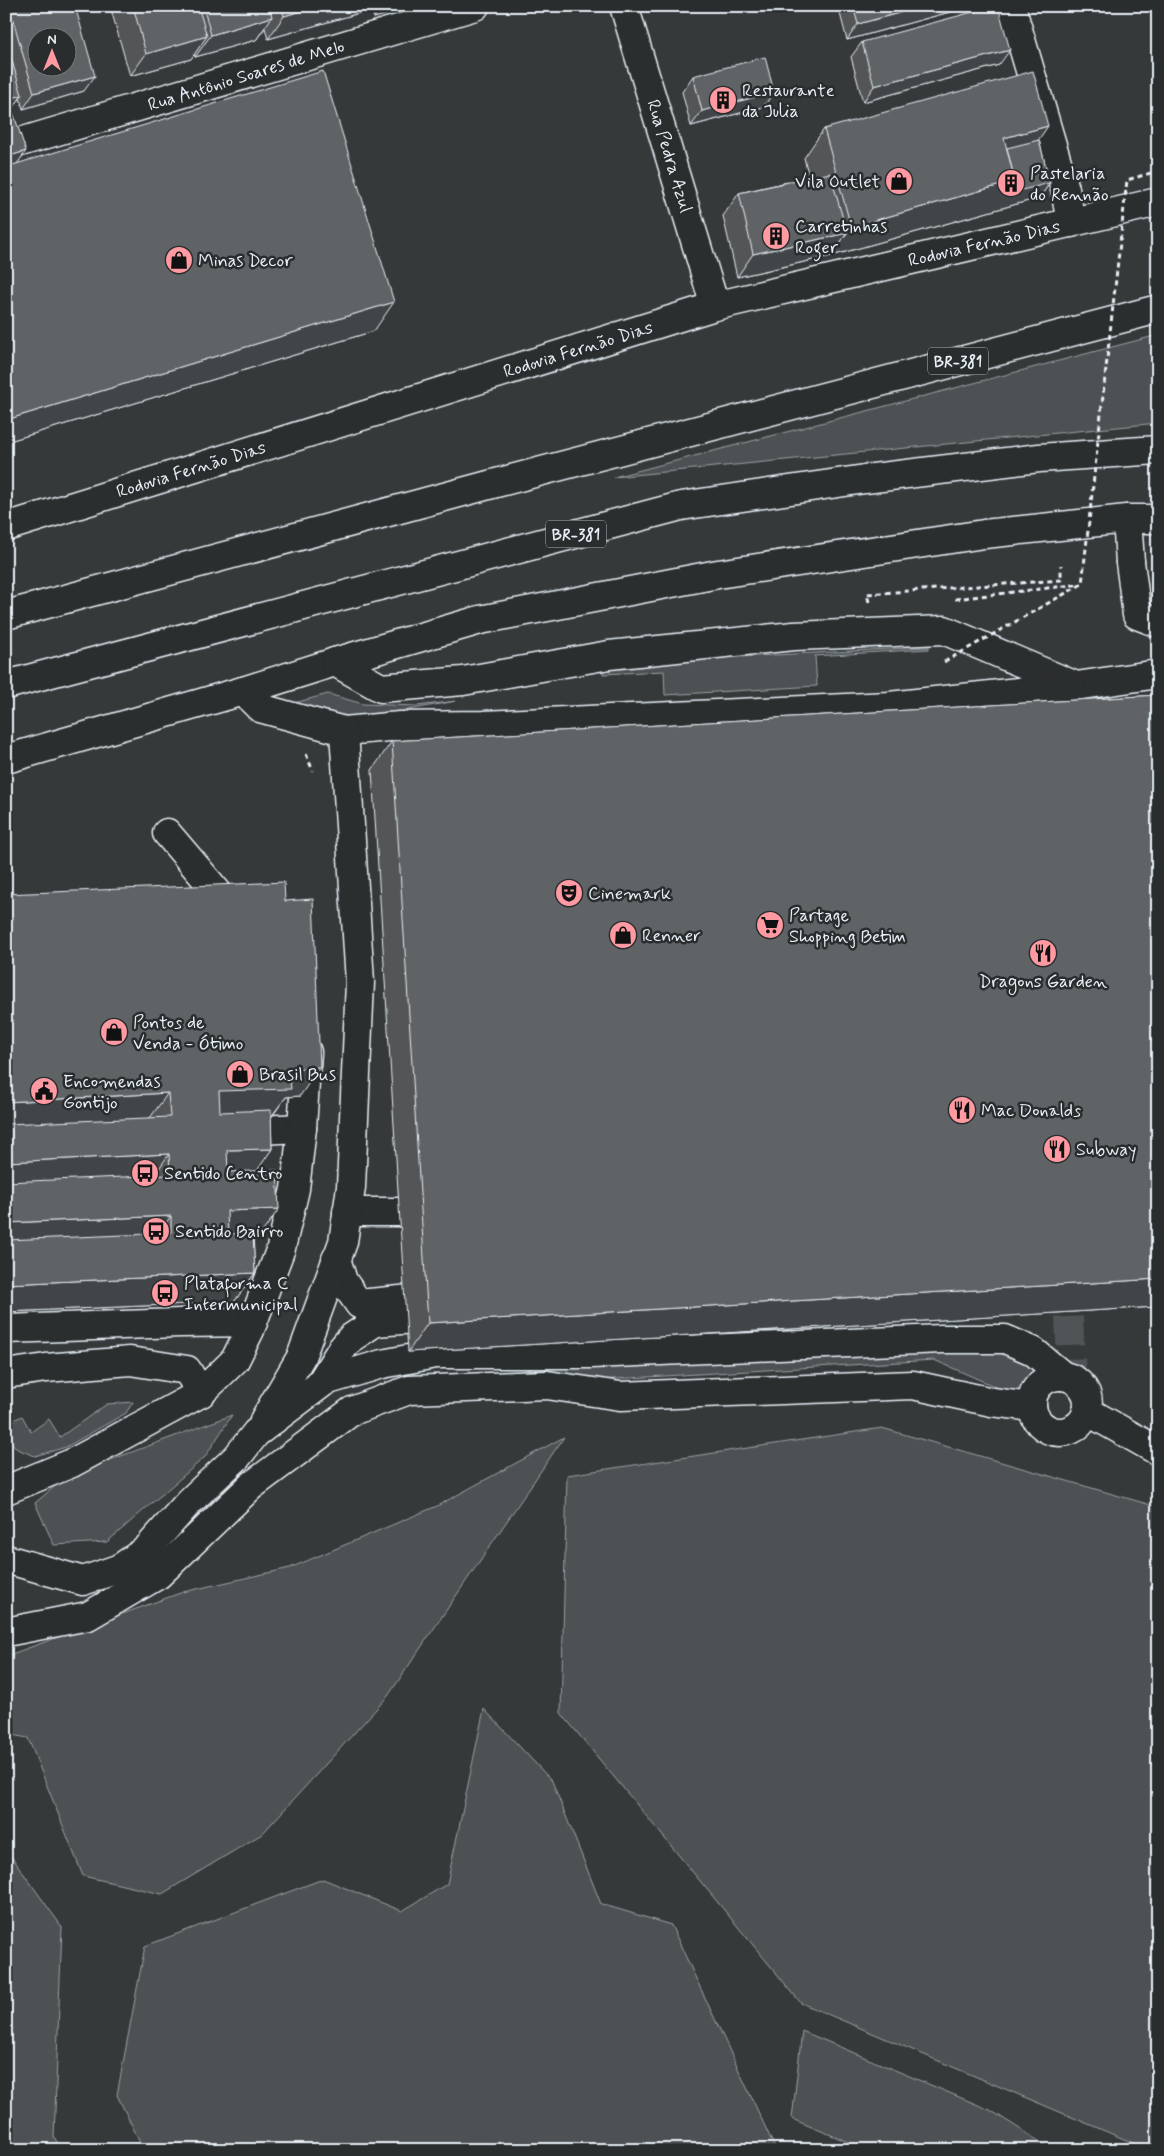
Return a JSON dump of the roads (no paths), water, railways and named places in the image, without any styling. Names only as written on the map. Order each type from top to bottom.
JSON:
[{"type":"main road","name":"Rua Antônio Soares de Melo","points":[[17,143],[475,6]]},
{"type":"main road","name":"Rua Pedra Azul","points":[[624,6],[715,306]]},
{"type":"main road","points":[[1011,6],[1065,189],[1071,223]]},
{"type":"main road","name":"Rodovia Fernão Dias","points":[[6,527],[715,306],[1158,202]]},
{"type":"main road","name":"BR-381","points":[[6,615],[485,486],[1158,309]]},
{"type":"main road","name":"BR-381","points":[[6,685],[681,506],[865,479],[1019,460],[1158,450]]},
{"type":"main road","points":[[1127,519],[1137,615],[1158,623]]},
{"type":"main road","points":[[6,759],[243,692],[335,662],[480,620],[718,574],[984,534],[1127,519],[1158,519]]},
{"type":"main road","points":[[335,662],[381,688],[463,680],[609,655],[794,636],[944,630],[1076,686]]},
{"type":"main road","points":[[243,692],[260,708],[344,731],[400,726],[483,725],[889,706],[1076,686],[1158,674]]},
{"type":"main road","points":[[6,1559],[83,1580],[120,1568],[146,1550],[189,1502],[237,1457],[256,1433],[301,1357],[343,1242],[352,1187],[360,982],[344,731]]},
{"type":"main road","points":[[167,833],[243,923],[213,924]]},
{"type":"main road","points":[[6,1490],[72,1462],[201,1393],[235,1360],[253,1322],[281,1248],[295,1189],[302,1128],[308,1030]]},
{"type":"main road","points":[[214,1132],[302,1128]]},
{"type":"main road","points":[[266,1190],[295,1189]]},
{"type":"main road","points":[[347,1212],[462,1212]]},
{"type":"main road","points":[[253,1249],[281,1248]]},
{"type":"main road","points":[[320,1384],[341,1350],[352,1338],[375,1322],[464,1305],[359,1304],[343,1281],[336,1259]]},
{"type":"main road","points":[[6,1329],[253,1322]]},
{"type":"main road","points":[[256,1433],[325,1381],[382,1364],[435,1354],[591,1354],[942,1339],[1005,1339],[1033,1351],[1063,1376]]},
{"type":"main road","points":[[6,1374],[46,1368],[130,1361],[187,1370],[201,1393]]},
{"type":"main road","points":[[1054,1376],[1063,1376],[1072,1378],[1085,1392],[1088,1402],[1087,1411],[1083,1419],[1076,1426],[1068,1431],[1058,1432],[1040,1424],[1032,1407],[1032,1399],[1040,1384],[1054,1376]]},
{"type":"main road","points":[[6,1632],[88,1616],[158,1575],[251,1486],[352,1411],[409,1390],[547,1386],[620,1396],[913,1385],[992,1402],[1032,1407]]},
{"type":"main road","points":[[1087,1411],[1158,1451]]},
{"type":"tunnel","points":[[1067,1275],[1072,1379]]},
{"type":"place","name":"Restaurante da Julia","points":[[723,100]]},
{"type":"place","name":"Vila Outlet","points":[[899,181]]},
{"type":"place","name":"Pastelaria do Rennão","points":[[1011,183]]},
{"type":"place","name":"Carretinhas Roger","points":[[776,236]]},
{"type":"place","name":"Minas Decor","points":[[179,260]]},
{"type":"place","name":"Cinemark","points":[[569,893]]},
{"type":"place","name":"Partage Shopping Betim","points":[[770,925]]},
{"type":"place","name":"Renner","points":[[623,935]]},
{"type":"place","name":"Dragons Garden","points":[[1043,953]]},
{"type":"place","name":"Pontos de Venda - Ótimo","points":[[114,1032]]},
{"type":"place","name":"Brasil Bus","points":[[240,1074]]},
{"type":"place","name":"Encomendas Gontijo","points":[[44,1091]]},
{"type":"place","name":"Mac Donalds","points":[[962,1110]]},
{"type":"place","name":"Subway","points":[[1057,1149]]},
{"type":"place","name":"Sentido Centro","points":[[145,1173]]},
{"type":"place","name":"Sentido Bairro","points":[[156,1231]]},
{"type":"place","name":"Plataforma C Intermunicipal","points":[[165,1293]]}]
